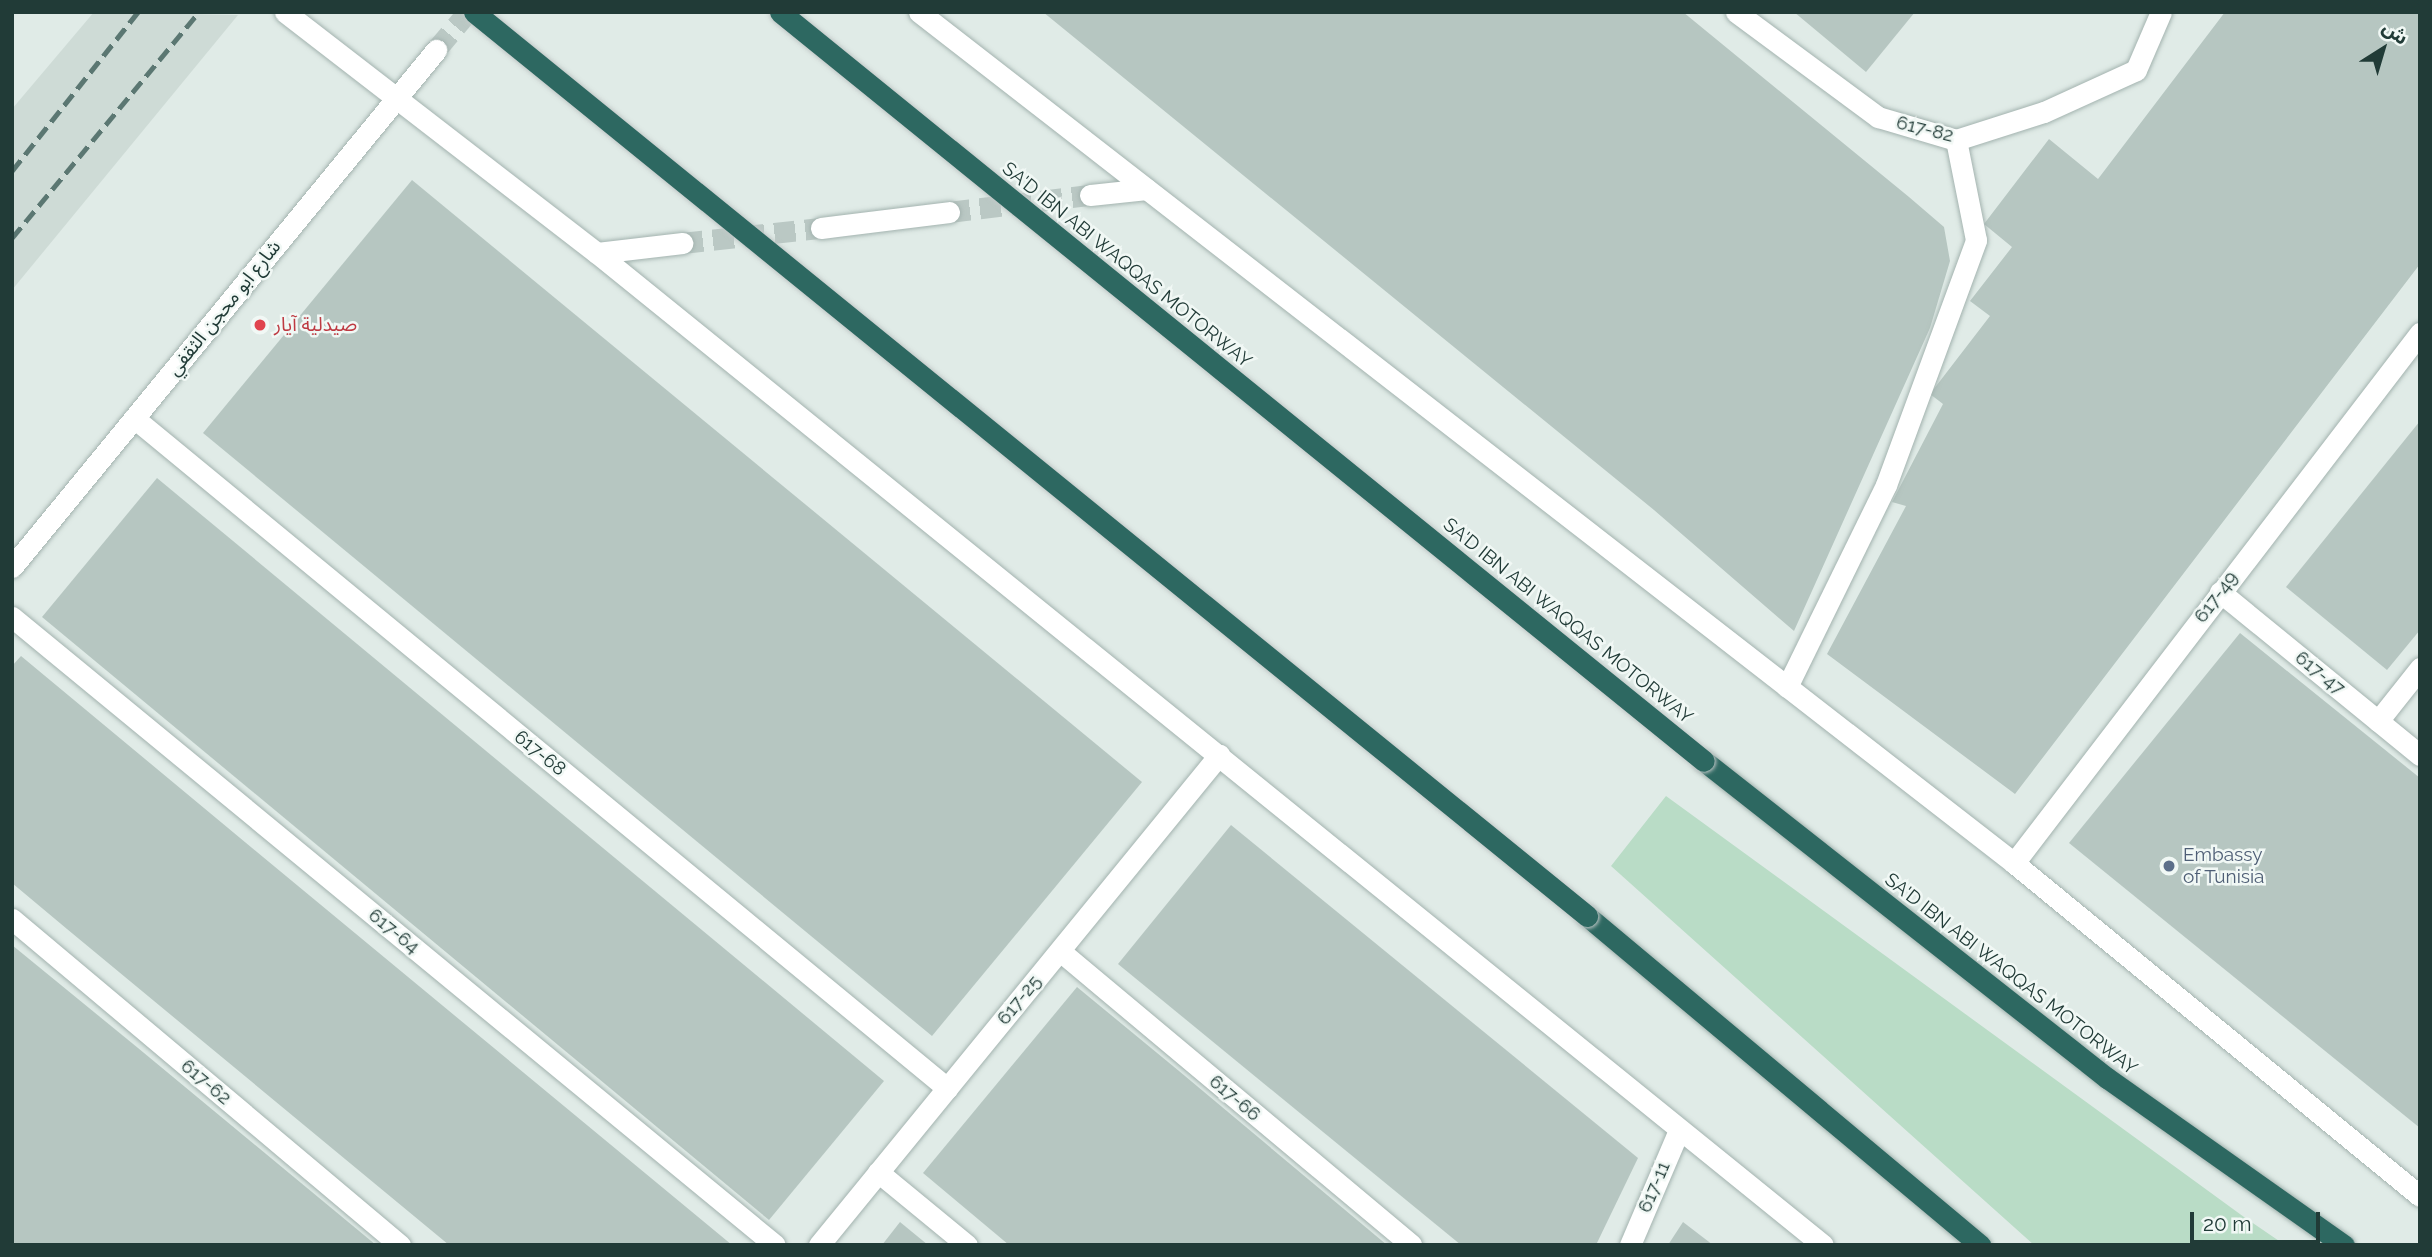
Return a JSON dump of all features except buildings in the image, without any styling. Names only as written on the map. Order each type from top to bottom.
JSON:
[{"type":"highway","points":[[474,12],[1587,916],[1980,1245]]},
{"type":"highway","name":"SA'D IBN ABI WAQQAS MOTORWAY","points":[[780,12],[1704,761],[2107,1078],[2344,1245]]},
{"type":"street","points":[[285,12],[394,100],[597,253],[1823,1245]]},
{"type":"street","points":[[919,12],[2014,863],[2420,1196]]},
{"type":"street","name":"617-82","points":[[1736,12],[1878,117],[1956,140],[2045,112],[2136,70],[2161,12]]},
{"type":"street","name":"شارع ابو محجن الثقفي","points":[[12,567],[436,50]]},
{"type":"street","points":[[1787,687],[1886,485],[1976,240],[1956,140]]},
{"type":"street","points":[[1090,195],[1147,189]]},
{"type":"street","points":[[821,228],[949,212]]},
{"type":"street","points":[[597,253],[682,243]]},
{"type":"street","name":"617-49","points":[[2014,863],[2420,332]]},
{"type":"street","name":"617-68","points":[[134,418],[947,1088]]},
{"type":"street","name":"617-47","points":[[2220,592],[2420,755]]},
{"type":"street","name":"617-64","points":[[12,617],[775,1245]]},
{"type":"street","points":[[2378,721],[2420,668]]},
{"type":"street","name":"617-25","points":[[818,1245],[1220,755]]},
{"type":"street","name":"617-62","points":[[12,919],[400,1245]]},
{"type":"street","name":"617-66","points":[[1060,951],[1410,1245]]},
{"type":"street","name":"617-11","points":[[1629,1245],[1679,1130]]},
{"type":"street","points":[[878,1172],[967,1245]]},
{"type":"shaded area","points":[[94,12],[238,15],[12,290],[12,109]]},
{"type":"green space","points":[[1666,796],[2285,1245],[2034,1245],[1611,866]]},
{"type":"tunnel","points":[[436,50],[468,12]]},
{"type":"tunnel","points":[[949,212],[1090,195]]},
{"type":"tunnel","points":[[682,243],[821,228]]},
{"type":"railway","points":[[12,171],[138,12]]},
{"type":"railway","points":[[12,238],[199,12]]},
{"type":"place","name":"صيدلية آيار","points":[[260,325]]},
{"type":"place","name":"Embassy of Tunisia","points":[[2169,866]]}]
